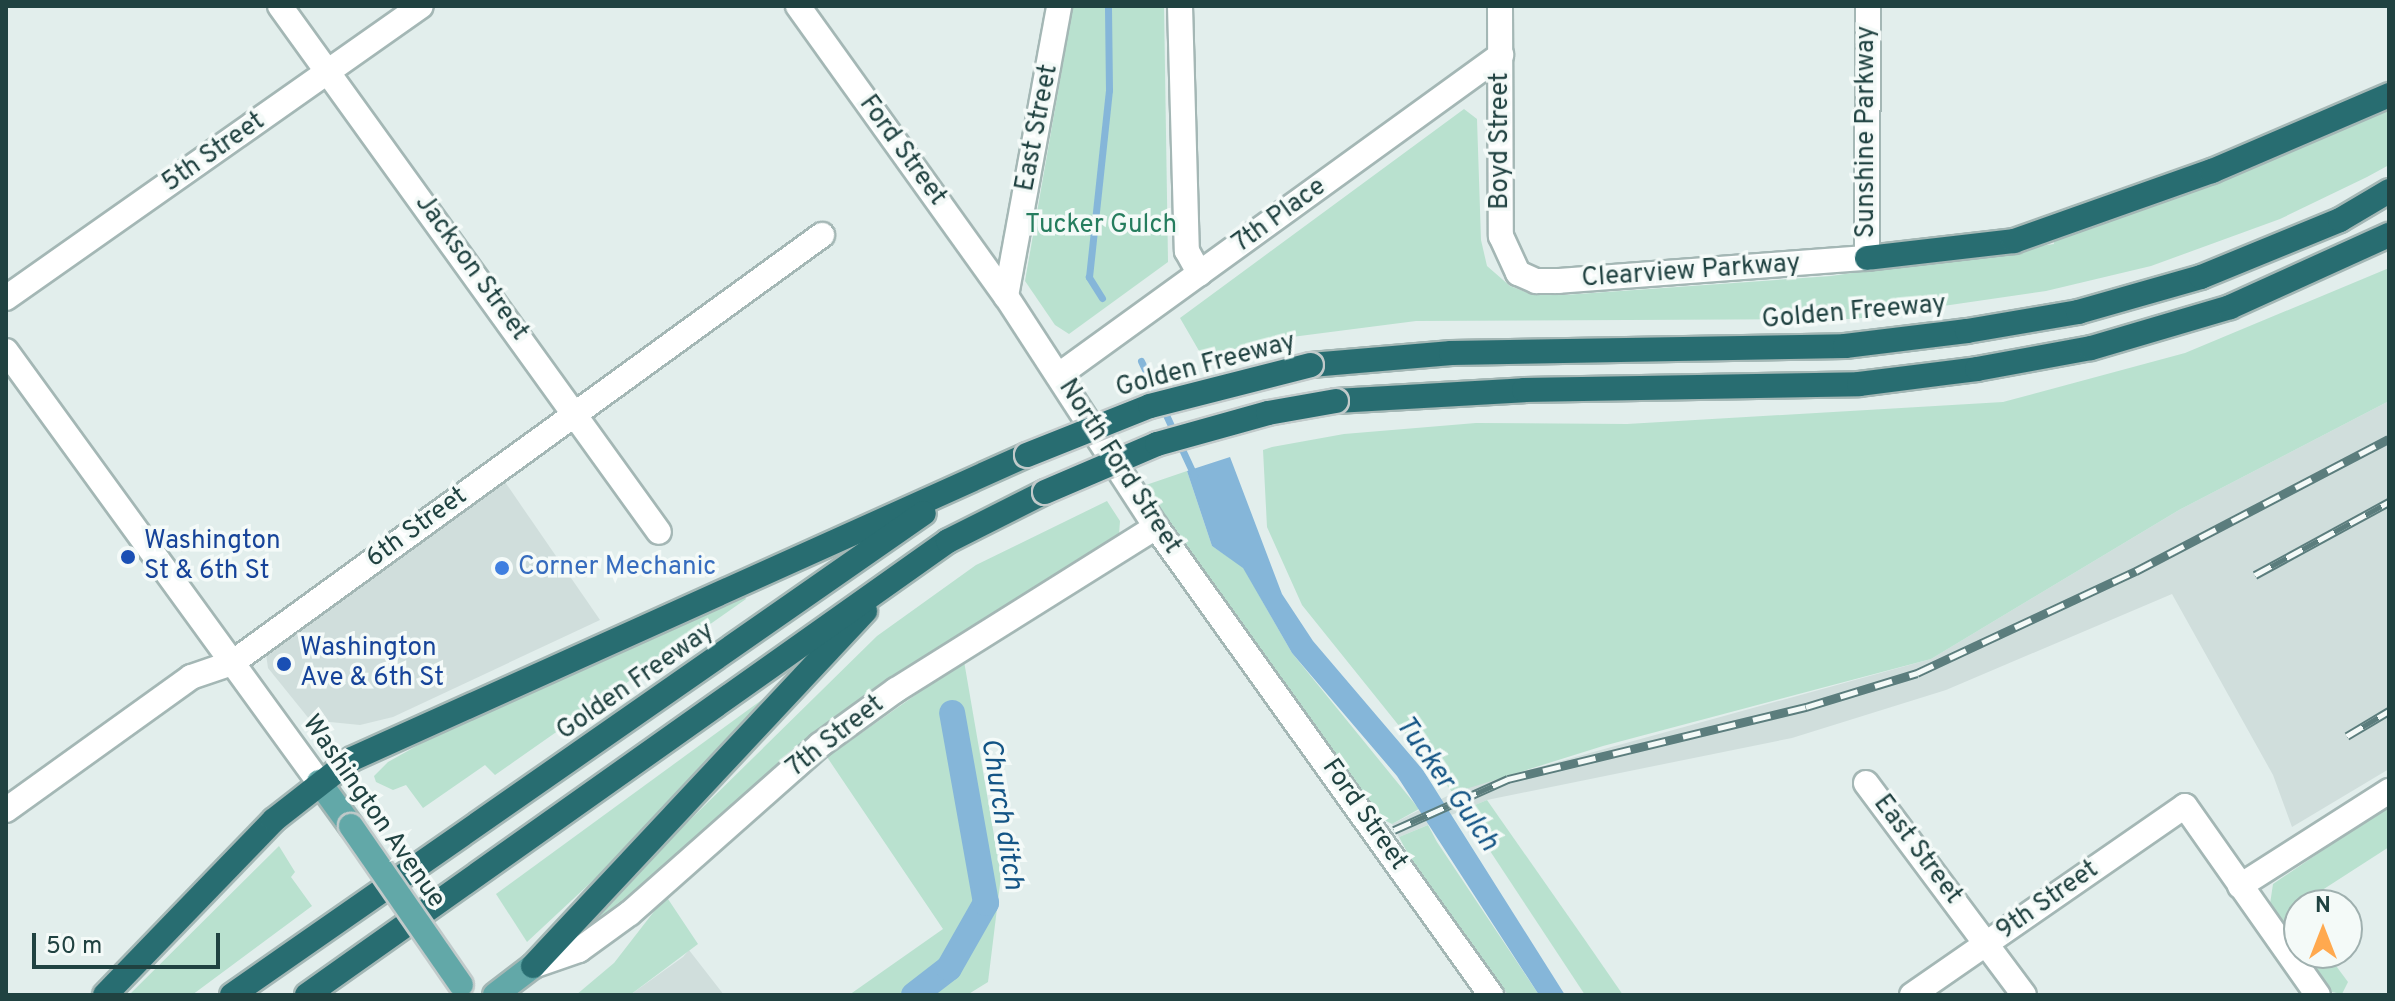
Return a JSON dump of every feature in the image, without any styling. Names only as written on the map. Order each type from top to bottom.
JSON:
[{"type":"highway","points":[[1867,258],[2014,241],[2212,171],[2389,95]]},
{"type":"highway","name":"Golden Freeway","points":[[232,995],[890,535],[1027,455],[1150,406],[1311,365],[1451,353],[1845,346],[1967,331],[2078,312],[2201,277],[2340,220],[2389,191]]},
{"type":"highway","points":[[307,995],[901,573],[989,518],[1170,440],[1336,401],[1524,390],[1859,384],[1977,369],[2091,348],[2230,307],[2389,235]]},
{"type":"highway","points":[[105,995],[274,820],[352,759],[467,704],[1027,455]]},
{"type":"highway","points":[[533,966],[901,573]]},
{"type":"main road","name":"Washington Avenue","points":[[319,782],[465,990]]},
{"type":"main road","points":[[495,995],[533,966]]},
{"type":"street","name":"Jackson Street","points":[[280,6],[575,411],[659,532]]},
{"type":"street","name":"5th Street","points":[[6,298],[421,6]]},
{"type":"street","name":"Ford Street","points":[[798,6],[1006,296]]},
{"type":"street","name":"East Street","points":[[1006,296],[1059,6]]},
{"type":"street","points":[[1180,6],[1187,251],[1200,274]]},
{"type":"street","name":"Boyd Street","points":[[1500,6],[1501,236],[1518,273]]},
{"type":"street","name":"Sunshine Parkway","points":[[1867,258],[1868,6]]},
{"type":"street","name":"7th Place","points":[[1059,375],[1501,55]]},
{"type":"street","name":"6th Street","points":[[6,810],[191,677],[232,663],[575,411],[822,235]]},
{"type":"street","name":"Clearview Parkway","points":[[1518,273],[1536,281],[1558,281],[1867,258]]},
{"type":"street","name":"North Ford Street","points":[[1006,296],[1156,527],[1235,636]]},
{"type":"street","name":"Washington Avenue","points":[[6,351],[319,782]]},
{"type":"street","name":"7th Street","points":[[533,966],[579,950],[630,913],[820,745],[883,699],[1156,527]]},
{"type":"street","name":"Ford Street","points":[[1235,636],[1491,995]]},
{"type":"street","name":"East Street","points":[[1866,783],[2024,995]]},
{"type":"street","points":[[2318,995],[2240,886],[2389,791]]},
{"type":"street","name":"9th Street","points":[[1912,995],[2185,806],[2240,886]]},
{"type":"shaded area","points":[[2389,401],[2389,769],[2292,827],[2273,775],[2172,594],[1946,690],[1792,738],[1487,800],[1399,837],[1392,824],[1463,788],[1931,659],[2179,510]]},
{"type":"shaded area","points":[[505,482],[600,620],[393,717],[360,725],[310,720],[268,668],[266,654]]},
{"type":"shaded area","points":[[689,950],[724,995],[630,995],[683,957]]},
{"type":"green space","name":"Tucker Gulch","points":[[1073,6],[1164,6],[1168,262],[1069,334],[1055,325],[1025,281]]},
{"type":"green space","points":[[2389,106],[2389,165],[2367,177],[2280,219],[2151,266],[2046,291],[1854,319],[1416,321],[1284,338],[1202,356],[1180,318],[1464,109],[1477,119],[1481,240],[1487,266],[1510,286],[1533,295],[1564,295],[1831,276],[2054,244],[2053,233]]},
{"type":"green space","points":[[2389,268],[2389,401],[2179,510],[1931,659],[1603,746],[1453,793],[1302,605],[1267,527],[1263,450],[1272,447],[1344,434],[1476,423],[1627,424],[2003,402],[2185,353]]},
{"type":"green space","points":[[1187,471],[1212,546],[1243,567],[1292,653],[1419,809],[1392,824],[1380,818],[1143,486]]},
{"type":"green space","points":[[1107,501],[1120,521],[1119,535],[874,691],[599,927],[574,934],[877,636],[976,565]]},
{"type":"green space","points":[[743,593],[746,599],[495,775],[485,765],[423,808],[406,785],[393,790],[376,782],[374,776],[388,762],[484,708]]},
{"type":"green space","points":[[964,661],[1001,876],[988,982],[967,995],[849,995],[943,929],[827,757]]},
{"type":"green space","points":[[774,691],[631,845],[527,942],[496,894]]},
{"type":"green space","points":[[1487,800],[1623,995],[1585,995],[1463,810]]},
{"type":"green space","points":[[2389,805],[2389,847],[2324,889],[2283,889],[2283,923],[2270,904],[2273,884]]},
{"type":"green space","points":[[1428,825],[1539,995],[1508,995],[1415,867],[1399,837]]},
{"type":"green space","points":[[279,846],[295,872],[291,877],[312,906],[192,995],[129,995]]},
{"type":"green space","points":[[666,896],[698,944],[630,995],[576,995],[614,963]]},
{"type":"green space","points":[[2315,969],[2338,969],[2348,982],[2342,994],[2332,992]]},
{"type":"water","name":"Tucker Gulch","points":[[1230,457],[1282,594],[1313,641],[1423,770],[1565,995],[1539,995],[1397,776],[1292,653],[1243,568],[1212,546],[1187,471]]},
{"type":"waterway","name":"Tucker Gulch","points":[[1102,298],[1089,277],[1109,90],[1108,6]]},
{"type":"waterway","name":"Tucker Gulch","points":[[1141,361],[1194,475]]},
{"type":"waterway","name":"Church ditch","points":[[914,995],[949,968],[986,903],[952,713]]},
{"type":"railway","points":[[1394,830],[1508,779],[1806,707],[1917,673],[2136,571],[2389,439]]},
{"type":"railway","points":[[2255,575],[2389,502]]},
{"type":"railway","points":[[2347,736],[2389,711]]},
{"type":"place","name":"Washington St & 6th St","points":[[128,557]]},
{"type":"place","name":"Corner Mechanic","points":[[502,568]]},
{"type":"place","name":"Washington Ave & 6th St","points":[[284,664]]}]
